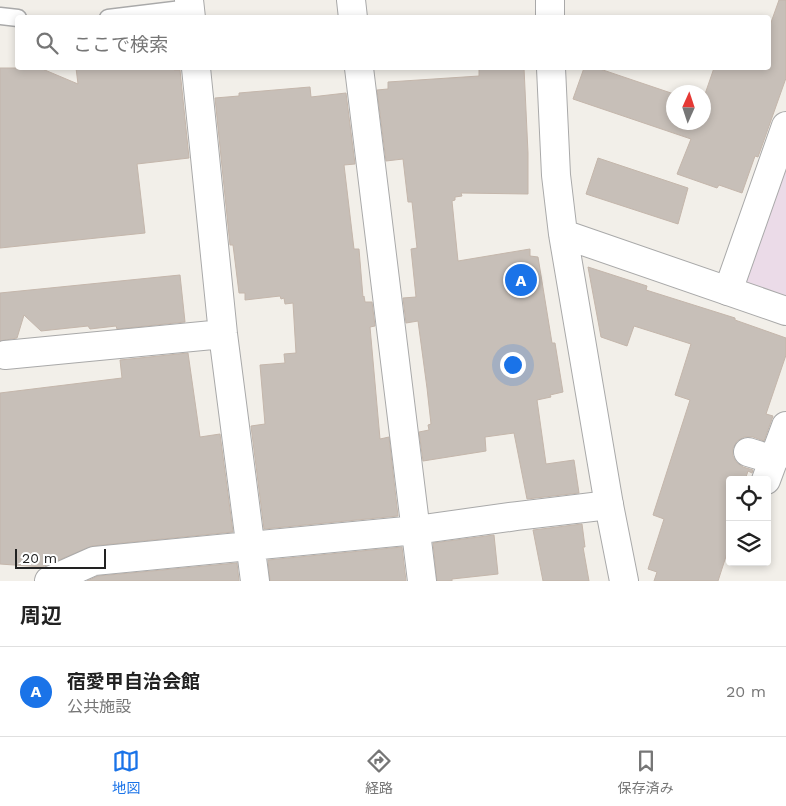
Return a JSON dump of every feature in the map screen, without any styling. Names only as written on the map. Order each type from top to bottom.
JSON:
[{"type":"street","points":[[351,0],[353,15]]},
{"type":"street","points":[[550,0],[550,15]]},
{"type":"street","points":[[196,70],[223,334],[255,581]]},
{"type":"street","points":[[359,70],[422,581]]},
{"type":"street","points":[[551,70],[556,175],[563,234],[609,505],[624,581]]},
{"type":"street","points":[[728,291],[786,126]]},
{"type":"street","points":[[563,234],[786,311]]},
{"type":"street","points":[[5,355],[223,334]]},
{"type":"street","points":[[748,452],[770,470],[786,426]]},
{"type":"street","points":[[49,581],[94,561],[416,530],[609,505]]},
{"type":"lane","points":[[135,15],[190,9]]},
{"type":"lane","points":[[0,16],[15,18]]},
{"type":"shaded area","points":[[786,166],[786,301],[745,287]]},
{"type":"building","points":[[779,0],[786,0],[786,78],[758,157],[755,156],[742,193],[719,185],[717,188],[677,174],[691,139],[573,99],[583,70],[603,70],[666,91],[666,130],[711,130],[711,85],[708,85],[713,70],[771,70],[771,23]]},
{"type":"building","points":[[0,68],[45,70],[78,84],[76,70],[180,70],[189,158],[137,164],[145,233],[0,248]]},
{"type":"building","points":[[479,70],[524,70],[528,194],[461,193],[462,196],[455,197],[455,200],[452,201],[458,261],[530,249],[530,256],[538,257],[552,343],[555,343],[563,392],[537,400],[546,464],[574,460],[579,493],[527,499],[514,433],[485,437],[486,451],[423,461],[419,432],[429,430],[428,425],[431,424],[427,388],[418,321],[406,323],[403,298],[416,297],[411,249],[417,248],[412,202],[408,202],[403,159],[386,161],[377,90],[388,89],[388,82],[479,76]]},
{"type":"building","points":[[310,87],[311,97],[346,93],[355,164],[344,165],[354,249],[359,249],[363,297],[365,302],[372,302],[375,326],[370,327],[380,439],[389,437],[398,516],[264,529],[251,426],[265,424],[260,365],[285,363],[284,354],[296,353],[293,303],[285,304],[284,298],[281,299],[280,296],[245,300],[245,293],[239,293],[233,245],[230,245],[215,98],[239,96],[239,93]]},
{"type":"building","points":[[598,158],[688,188],[678,224],[586,194]]},
{"type":"building","points":[[588,267],[647,286],[646,290],[735,318],[735,320],[786,338],[786,355],[766,414],[773,416],[764,441],[753,437],[744,437],[737,441],[733,448],[733,456],[736,462],[743,467],[753,470],[752,473],[748,471],[746,476],[726,476],[726,556],[718,581],[654,581],[657,572],[648,569],[664,519],[653,515],[690,400],[675,395],[691,344],[634,326],[627,346],[601,337]]},
{"type":"building","points":[[180,275],[185,322],[117,329],[116,326],[90,329],[88,326],[41,331],[24,315],[17,338],[0,341],[0,293]]},
{"type":"building","points":[[188,353],[200,437],[220,434],[233,532],[92,546],[42,567],[0,564],[0,393],[122,378],[120,360]]},
{"type":"building","points":[[582,524],[585,547],[583,547],[589,581],[543,581],[533,530]]},
{"type":"building","points":[[494,535],[498,574],[452,579],[452,581],[437,581],[433,543]]},
{"type":"building","points":[[402,547],[406,581],[270,581],[268,560]]},
{"type":"building","points":[[237,563],[239,581],[87,581],[98,576]]},
{"type":"place","name":"宿愛甲自治会館","points":[[521,280]]}]
